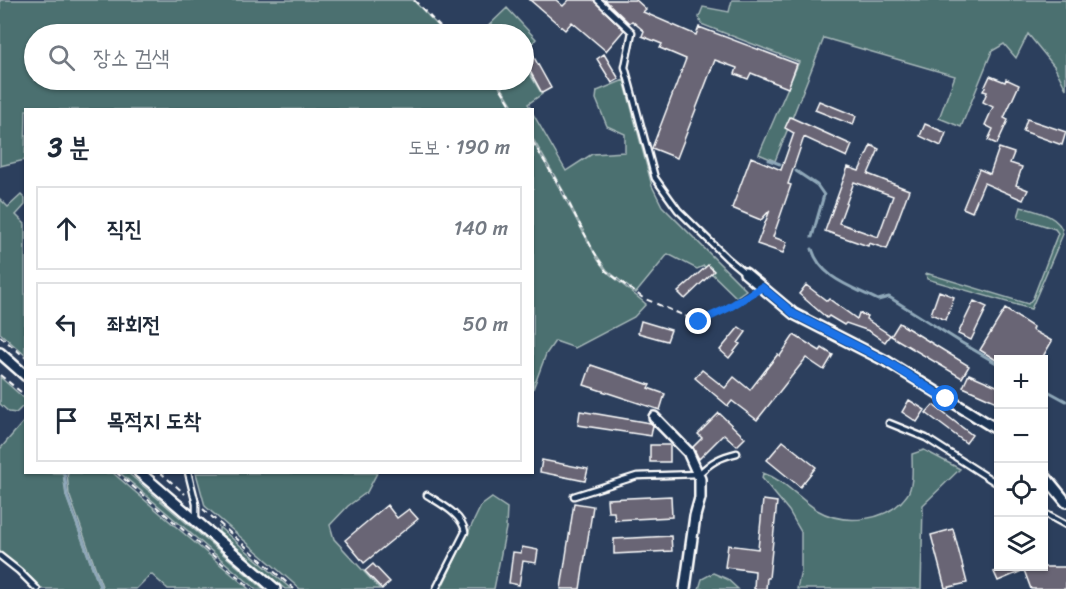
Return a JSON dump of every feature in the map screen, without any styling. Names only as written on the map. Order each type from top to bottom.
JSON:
[{"type":"street","points":[[746,273],[794,314],[886,361],[994,427]]},
{"type":"street","points":[[0,353],[24,374]]},
{"type":"street","points":[[654,417],[688,452],[699,474],[700,498],[695,516],[686,589]]},
{"type":"street","points":[[141,474],[275,589]]},
{"type":"street","points":[[1048,481],[1066,502]]},
{"type":"lane","points":[[598,0],[632,33],[626,67],[655,178],[678,210],[727,258],[746,273]]},
{"type":"lane","points":[[889,423],[926,438],[994,481]]},
{"type":"lane","points":[[574,496],[637,476],[699,474],[711,462],[737,453]]},
{"type":"lane","points":[[188,474],[196,504],[196,520]]},
{"type":"lane","points":[[427,495],[462,522],[465,532],[436,589]]},
{"type":"lane","points":[[1048,515],[1066,525]]},
{"type":"lane","points":[[0,556],[37,589]]},
{"type":"path","points":[[414,0],[437,24]]},
{"type":"path","points":[[502,90],[513,108]]},
{"type":"path","points":[[534,144],[562,190],[598,260],[606,271],[637,294],[699,322],[762,287]]},
{"type":"path","points":[[0,336],[24,356]]},
{"type":"path","points":[[0,375],[24,394]]},
{"type":"path","points":[[118,474],[252,589]]},
{"type":"path","points":[[162,474],[294,589]]},
{"type":"green space","points":[[0,0],[413,0],[436,24],[24,24],[24,90],[501,90],[512,108],[24,108],[24,160],[0,166]]},
{"type":"green space","points":[[732,0],[1066,0],[1066,89],[1054,66],[1028,34],[1016,58],[1004,44],[992,51],[961,127],[939,118],[955,76],[824,38],[775,161],[759,154],[799,62],[701,24],[699,17],[703,7],[729,12]]},
{"type":"green space","points":[[507,8],[522,24],[490,24]]},
{"type":"green space","points":[[624,80],[652,186],[662,206],[746,290],[736,297],[704,266],[697,269],[668,254],[636,293],[607,270],[593,250],[563,190],[534,141],[534,115],[566,171],[592,154],[625,152],[625,134],[607,126],[596,99],[597,91]]},
{"type":"green space","points":[[534,81],[542,94],[528,104],[530,108],[514,108],[503,90],[534,90]]},
{"type":"green space","points":[[534,144],[598,260],[606,271],[646,304],[634,317],[575,348],[555,341],[546,354],[534,386]]},
{"type":"green space","points":[[21,195],[24,198],[24,206],[16,215],[24,223],[24,354],[0,333],[0,199],[8,207]]},
{"type":"green space","points":[[1021,207],[1053,219],[1058,223],[1063,234],[1031,309],[927,279],[926,273],[1028,304],[1033,298],[1058,233],[1055,229],[1018,217]]},
{"type":"green space","points":[[0,377],[24,398],[24,405],[16,413],[9,412],[0,404]]},
{"type":"green space","points":[[24,421],[24,474],[63,474],[66,496],[100,589],[39,589],[22,570],[0,553],[0,449]]},
{"type":"green space","points":[[924,450],[960,469],[923,505],[921,589],[797,589],[801,571],[801,532],[789,511],[762,478],[763,473],[778,480],[817,510],[828,515],[865,519],[889,511],[907,495],[912,481],[912,454]]},
{"type":"green space","points":[[67,474],[114,474],[249,589],[168,589],[151,574],[136,589],[103,589],[69,494]]},
{"type":"green space","points":[[121,474],[129,474],[264,589],[256,589]]},
{"type":"green space","points":[[196,474],[376,474],[367,492],[348,506],[330,525],[334,539],[380,589],[300,589],[205,506]]},
{"type":"green space","points":[[492,498],[507,508],[506,528],[494,589],[441,589],[481,506]]},
{"type":"green space","points":[[219,527],[291,589],[285,589],[219,532]]},
{"type":"green space","points":[[713,573],[727,579],[738,589],[699,589],[702,579]]},
{"type":"building","points":[[530,0],[556,0],[563,6],[569,0],[594,0],[624,30],[606,51],[572,22],[565,30]]},
{"type":"building","points":[[605,0],[636,0],[646,9],[643,12],[696,35],[699,27],[797,64],[788,88],[751,73],[748,79],[735,74],[737,68],[715,60],[677,158],[652,148],[686,59],[660,48],[662,44],[642,36],[644,31],[632,21],[629,23]]},
{"type":"building","points":[[604,54],[619,79],[612,83],[597,59]]},
{"type":"building","points":[[534,57],[551,88],[542,93],[534,78]]},
{"type":"building","points":[[990,76],[1005,82],[1006,79],[1019,85],[1004,118],[1008,120],[997,144],[988,140],[993,129],[985,125],[993,107],[983,102],[987,92],[983,91]]},
{"type":"building","points":[[819,101],[856,116],[853,125],[815,110]]},
{"type":"building","points":[[790,117],[852,145],[847,157],[804,137],[773,237],[787,242],[783,253],[757,244],[770,210],[761,220],[732,208],[751,157],[781,170],[794,133],[785,128]]},
{"type":"building","points":[[1027,119],[1066,132],[1062,145],[1023,131]]},
{"type":"building","points":[[925,124],[946,133],[941,146],[920,136]]},
{"type":"building","points":[[871,145],[879,149],[868,174],[909,190],[887,249],[869,243],[868,246],[825,231],[848,167],[859,171]],"holes":[[[854,182],[893,196],[878,237],[839,223]]]},
{"type":"building","points":[[999,148],[1014,153],[1010,163],[1022,167],[1016,185],[1028,190],[1023,200],[984,183],[972,212],[963,208],[979,169],[990,174]]},
{"type":"building","points":[[708,265],[714,271],[685,299],[678,292]]},
{"type":"building","points":[[806,285],[857,319],[859,313],[867,316],[866,319],[890,335],[885,342],[869,331],[846,323],[844,325],[829,316],[827,318],[799,294]]},
{"type":"building","points":[[939,291],[954,297],[946,320],[931,314]]},
{"type":"building","points":[[974,301],[987,307],[971,340],[958,334]]},
{"type":"building","points":[[1005,309],[1033,327],[1032,330],[1052,341],[1044,355],[994,355],[994,359],[980,350]]},
{"type":"building","points":[[641,321],[671,330],[667,341],[638,333]]},
{"type":"building","points":[[899,323],[969,366],[962,378],[891,336]]},
{"type":"building","points":[[739,327],[746,332],[729,358],[720,350]]},
{"type":"building","points":[[794,335],[820,351],[822,348],[833,355],[824,370],[806,358],[757,420],[732,401],[728,406],[695,378],[702,370],[725,388],[734,377],[750,390],[778,354],[780,356]]},
{"type":"building","points":[[591,365],[650,385],[648,388],[665,394],[660,410],[584,385]]},
{"type":"building","points":[[969,374],[994,385],[994,401],[963,387]]},
{"type":"building","points":[[909,400],[925,410],[917,422],[902,412]]},
{"type":"building","points":[[933,405],[972,435],[966,443],[926,413]]},
{"type":"building","points":[[580,411],[650,423],[653,425],[651,436],[578,425]]},
{"type":"building","points":[[719,413],[745,438],[737,446],[724,434],[699,459],[693,447],[702,438],[698,434]]},
{"type":"building","points":[[783,441],[816,467],[800,487],[767,460]]},
{"type":"building","points":[[650,445],[670,445],[670,462],[650,462]]},
{"type":"building","points":[[542,460],[588,469],[585,481],[540,472]]},
{"type":"building","points":[[671,496],[672,517],[615,520],[614,512],[608,512],[607,499]]},
{"type":"building","points":[[763,500],[777,502],[769,578],[767,578],[766,589],[754,589],[755,571],[725,567],[728,545],[758,549]]},
{"type":"building","points":[[574,503],[593,506],[580,589],[561,589]]},
{"type":"building","points":[[387,505],[397,518],[409,509],[418,519],[364,563],[345,540]]},
{"type":"building","points":[[953,529],[967,583],[945,588],[931,535]]},
{"type":"building","points":[[671,536],[672,551],[614,554],[614,539]]},
{"type":"building","points":[[522,547],[538,550],[536,563],[523,561],[519,585],[509,583],[513,552],[521,553]]},
{"type":"building","points":[[373,564],[390,582],[382,589],[365,571]]},
{"type":"building","points":[[1048,567],[1066,567],[1066,589],[1031,589],[1024,571],[1048,571]]},
{"type":"building","points":[[997,571],[1022,571],[998,581],[994,572]]},
{"type":"waterway","points":[[769,160],[780,164]]},
{"type":"waterway","points":[[796,171],[817,185],[824,195],[812,237]]},
{"type":"waterway","points":[[812,249],[823,268],[839,281],[878,300],[889,297],[994,362]]},
{"type":"waterway","points":[[1048,391],[1066,401]]},
{"type":"waterway","points":[[64,474],[67,496],[101,589]]},
{"type":"route","points":[[699,322],[728,308],[762,287],[794,314],[886,361],[946,399]]}]
